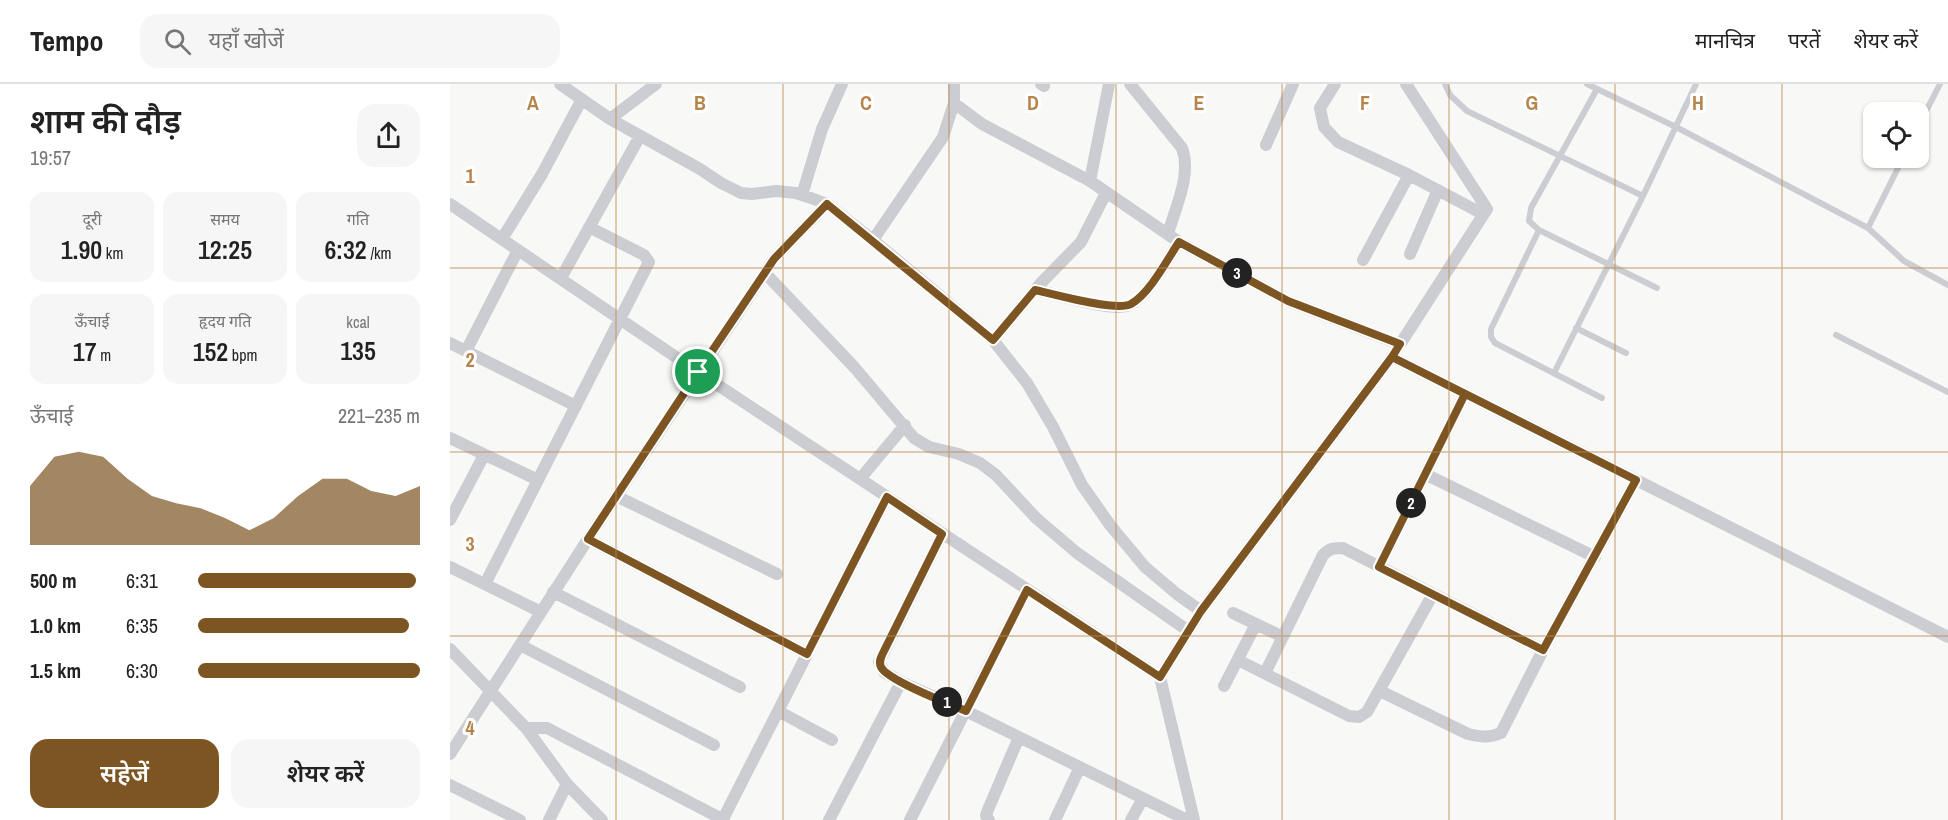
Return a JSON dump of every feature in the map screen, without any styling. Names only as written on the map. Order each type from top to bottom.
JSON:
[{"type":"street","points":[[560,84],[610,119],[700,169],[720,183],[741,193],[776,191],[802,195],[827,204],[873,240],[993,340],[1027,383],[1053,427],[1082,485],[1110,525],[1145,567],[1201,611]]},
{"type":"street","points":[[610,119],[656,84]]},
{"type":"street","points":[[802,195],[822,129],[842,84]]},
{"type":"street","points":[[873,240],[943,137],[954,103],[954,84]]},
{"type":"street","points":[[1089,181],[1109,84]]},
{"type":"street","points":[[1130,84],[1182,148],[1185,158],[1185,173],[1168,234]]},
{"type":"street","points":[[1266,145],[1293,84]]},
{"type":"street","points":[[1335,84],[1320,108],[1324,126],[1338,142],[1483,214]]},
{"type":"street","points":[[1194,820],[1160,677],[1187,630],[1392,357],[1487,209],[1406,84]]},
{"type":"street","points":[[502,239],[542,174],[582,99]]},
{"type":"street","points":[[954,103],[982,124],[1089,181],[1179,242],[1288,301],[1400,344]]},
{"type":"street","points":[[561,279],[640,136]]},
{"type":"street","points":[[1364,260],[1408,175]]},
{"type":"street","points":[[1410,254],[1438,190]]},
{"type":"street","points":[[993,340],[1035,290],[1081,242],[1106,193]]},
{"type":"street","points":[[450,204],[698,372],[1160,677]]},
{"type":"street","points":[[450,754],[553,592],[774,259],[827,204]]},
{"type":"street","points":[[485,584],[649,262],[644,255],[590,227]]},
{"type":"street","points":[[1035,290],[1114,307],[1128,306],[1142,295],[1179,242]]},
{"type":"street","points":[[466,351],[518,250]]},
{"type":"street","points":[[765,273],[801,309],[905,424],[914,438],[929,447],[959,454],[980,463],[996,475],[1036,518],[1077,553],[1187,630]]},
{"type":"street","points":[[450,343],[576,406]]},
{"type":"street","points":[[1392,357],[1948,637]]},
{"type":"street","points":[[1379,567],[1465,394]]},
{"type":"street","points":[[860,479],[905,424]]},
{"type":"street","points":[[450,438],[538,480]]},
{"type":"street","points":[[452,514],[484,455]]},
{"type":"street","points":[[1425,474],[1595,557]]},
{"type":"street","points":[[1380,691],[1468,734],[1492,737],[1501,733],[1543,650],[1636,480]]},
{"type":"street","points":[[616,496],[777,574]]},
{"type":"street","points":[[526,728],[547,728],[723,820],[887,497]]},
{"type":"street","points":[[942,534],[879,662],[884,672],[1186,820]]},
{"type":"street","points":[[588,539],[807,654]]},
{"type":"street","points":[[1265,673],[1323,555],[1329,549],[1343,548],[1543,650]]},
{"type":"street","points":[[450,567],[541,612]]},
{"type":"street","points":[[910,820],[1027,590]]},
{"type":"street","points":[[553,592],[740,687]]},
{"type":"street","points":[[1238,660],[1348,716],[1359,717],[1367,712],[1380,691],[1433,594]]},
{"type":"street","points":[[1233,614],[1283,637]]},
{"type":"street","points":[[1224,686],[1256,624]]},
{"type":"street","points":[[519,645],[714,745]]},
{"type":"street","points":[[450,649],[455,657],[526,728],[567,784],[602,820]]},
{"type":"street","points":[[829,820],[901,682]]},
{"type":"street","points":[[778,711],[832,740]]},
{"type":"street","points":[[989,820],[986,816],[987,812],[1019,737]]},
{"type":"street","points":[[1055,820],[1080,767]]},
{"type":"street","points":[[549,820],[567,784]]},
{"type":"street","points":[[450,785],[520,820]]},
{"type":"street","points":[[1131,820],[1143,798]]},
{"type":"lane","points":[[1444,84],[1454,100],[1467,111],[1643,196]]},
{"type":"lane","points":[[1587,84],[1676,127],[1868,228],[1904,261],[1948,285]]},
{"type":"lane","points":[[1554,373],[1643,196],[1696,84]]},
{"type":"lane","points":[[1929,106],[1940,84]]},
{"type":"lane","points":[[1597,89],[1528,215],[1529,220],[1539,230],[1657,288]]},
{"type":"lane","points":[[1868,228],[1898,168]]},
{"type":"lane","points":[[1539,230],[1491,329],[1491,337],[1495,343],[1602,398]]},
{"type":"lane","points":[[1576,328],[1626,353]]},
{"type":"lane","points":[[1836,335],[1948,392]]},
{"type":"route","points":[[698,372],[588,539],[807,654],[887,497],[942,534],[879,662],[884,672],[901,682],[966,711],[1027,590],[1160,677],[1187,630],[1392,357],[1465,394],[1379,567],[1543,650],[1636,480],[1392,357],[1400,344],[1288,301],[1179,242],[1142,295],[1128,306],[1114,307],[1035,290],[993,340],[827,204],[774,259],[698,372]]}]
